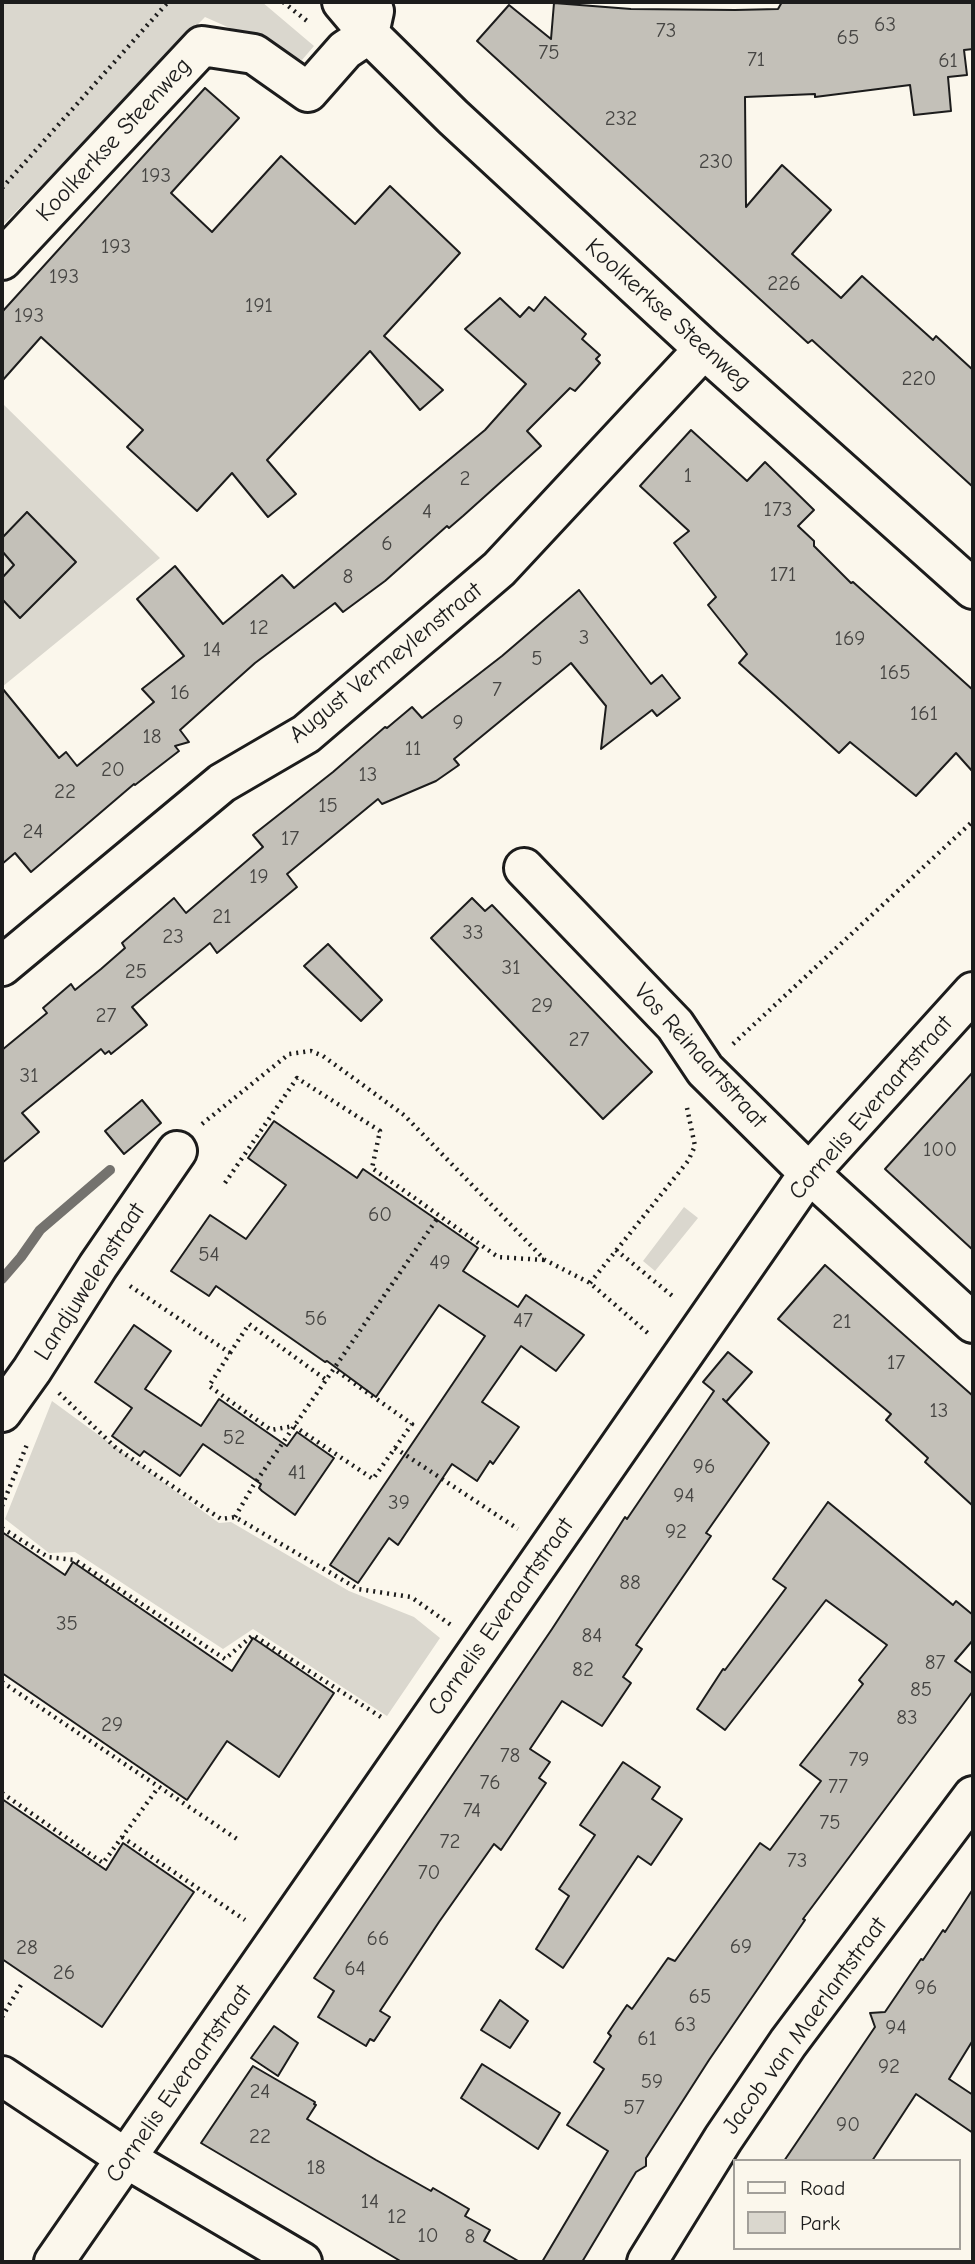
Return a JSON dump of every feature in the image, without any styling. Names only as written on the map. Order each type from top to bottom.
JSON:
[{"type":"street","name":"Koolkerkse Steenweg","points":[[342,2],[373,18],[453,117],[704,349],[973,589]]},
{"type":"street","name":"Koolkerkse Steenweg","points":[[2,260],[202,46],[254,54],[307,92],[373,18]]},
{"type":"street","name":"August Vermeylenstraat","points":[[2,966],[222,783],[306,734],[499,569],[704,349]]},
{"type":"street","name":"Vos Reinaartstraat","points":[[524,867],[675,1025],[705,1070],[809,1173],[973,1323]]},
{"type":"street","name":"Cornelis Everaartstraat","points":[[54,2262],[809,1173],[973,992]]},
{"type":"street","name":"Landjuwelenstraat","points":[[17,1422],[32,1370],[98,1266],[177,1151]]},
{"type":"street","name":"Jacob van Maerlantstraat","points":[[647,2262],[723,2139],[781,2054],[969,1810]]},
{"type":"street","points":[[2,2076],[127,2159],[302,2262]]},
{"type":"path","points":[[2,188],[168,2]]},
{"type":"path","points":[[590,1283],[688,1161],[695,1146],[685,1098],[690,1086],[973,821]]},
{"type":"path","points":[[177,1151],[202,1124],[289,1054],[311,1051],[323,1056],[404,1115],[545,1260],[590,1283],[678,1362]]},
{"type":"path","points":[[225,1183],[297,1079],[380,1131],[372,1168],[498,1256],[545,1260]]},
{"type":"path","points":[[235,1517],[325,1379],[439,1216]]},
{"type":"path","points":[[615,1250],[706,1323]]},
{"type":"path","points":[[98,1266],[230,1353]]},
{"type":"path","points":[[325,1379],[249,1324],[209,1385],[271,1430],[294,1426],[373,1479],[412,1424],[334,1369]]},
{"type":"path","points":[[32,1370],[116,1448],[221,1519],[235,1517],[358,1588],[411,1597],[480,1646]]},
{"type":"path","points":[[2,1506],[17,1422]]},
{"type":"path","points":[[395,1448],[548,1549]]},
{"type":"path","points":[[2,1528],[48,1557],[75,1560],[225,1659],[253,1635],[417,1740]]},
{"type":"path","points":[[2,1682],[237,1839]]},
{"type":"path","points":[[2,1793],[103,1863],[158,1788]]},
{"type":"path","points":[[122,1838],[277,1942]]},
{"type":"path","points":[[2,2017],[21,1985]]},
{"type":"green space","points":[[2,2],[262,2],[314,46],[302,60],[205,17],[2,226]]},
{"type":"green space","points":[[2,403],[160,558],[2,687]]},
{"type":"green space","points":[[684,1207],[698,1218],[655,1271],[643,1261]]},
{"type":"green space","points":[[52,1401],[219,1523],[231,1522],[349,1591],[414,1617],[440,1638],[387,1716],[253,1629],[223,1649],[75,1552],[49,1553],[5,1519]]},
{"type":"building","points":[[782,2],[973,2],[973,49],[964,50],[967,75],[948,77],[951,111],[914,115],[910,85],[815,97],[815,94],[745,97],[746,207],[782,165],[831,210],[792,254],[841,298],[862,276],[933,340],[936,336],[973,370],[973,487],[812,340],[808,343],[477,41],[509,5],[551,39],[554,3],[631,9],[735,10],[778,9]]},
{"type":"building","points":[[205,88],[239,118],[171,193],[212,232],[281,156],[355,224],[390,186],[460,253],[384,336],[443,390],[420,410],[370,351],[267,460],[296,494],[268,517],[232,473],[197,511],[127,447],[143,430],[41,337],[2,381],[2,312]]},
{"type":"building","points":[[545,297],[586,334],[582,339],[600,355],[596,359],[600,363],[575,391],[570,388],[527,431],[541,446],[385,581],[343,612],[335,603],[255,663],[180,730],[189,742],[175,746],[179,751],[134,784],[31,872],[15,853],[2,864],[2,688],[59,758],[66,752],[77,766],[154,702],[142,689],[184,656],[137,599],[175,566],[223,624],[282,575],[294,588],[485,430],[526,384],[465,329],[500,298],[520,317],[529,307],[534,311]]},
{"type":"building","points":[[691,430],[747,481],[765,462],[814,510],[798,526],[814,541],[814,546],[851,583],[973,690],[973,772],[956,753],[916,796],[850,742],[839,753],[739,663],[747,654],[708,605],[716,597],[674,543],[689,531],[640,486]]},
{"type":"building","points":[[27,512],[76,562],[20,618],[2,599],[2,578],[14,565],[2,551],[2,538]]},
{"type":"building","points":[[579,590],[651,684],[662,675],[680,698],[657,716],[652,710],[601,749],[606,706],[571,663],[454,759],[459,765],[436,781],[382,804],[378,799],[287,874],[297,887],[217,953],[210,943],[132,1007],[147,1025],[111,1054],[109,1051],[105,1054],[101,1049],[22,1113],[39,1132],[2,1163],[2,1050],[47,1013],[43,1008],[71,984],[75,990],[101,969],[125,948],[122,943],[174,898],[186,913],[263,847],[253,835],[412,707],[422,718],[502,656]]},
{"type":"building","points":[[472,898],[485,911],[492,905],[652,1072],[603,1119],[431,938]]},
{"type":"building","points":[[328,944],[382,1000],[361,1021],[304,966]]},
{"type":"building","points":[[973,1072],[973,1250],[885,1169]]},
{"type":"building","points":[[142,1100],[161,1123],[124,1154],[105,1131]]},
{"type":"building","points":[[274,1121],[357,1178],[363,1169],[478,1248],[463,1271],[518,1307],[526,1295],[584,1335],[556,1371],[521,1346],[482,1402],[519,1427],[493,1464],[490,1461],[477,1481],[452,1464],[398,1545],[389,1538],[358,1583],[330,1565],[485,1336],[439,1305],[376,1397],[216,1286],[209,1296],[171,1271],[210,1215],[246,1239],[286,1185],[248,1158]]},
{"type":"building","points":[[825,1265],[973,1396],[973,1506],[925,1462],[928,1458],[886,1420],[891,1414],[778,1319]]},
{"type":"building","points":[[134,1325],[171,1351],[145,1389],[201,1426],[219,1399],[287,1446],[297,1432],[334,1458],[295,1515],[262,1491],[259,1488],[261,1484],[203,1444],[180,1476],[144,1451],[140,1456],[112,1436],[132,1408],[95,1382]]},
{"type":"building","points":[[728,1352],[752,1372],[726,1402],[769,1443],[706,1533],[711,1536],[636,1645],[642,1649],[623,1677],[631,1683],[602,1726],[562,1701],[530,1749],[550,1762],[539,1778],[546,1783],[501,1850],[494,1844],[439,1922],[380,2011],[390,2017],[374,2041],[370,2039],[366,2046],[318,2017],[334,1991],[314,1978],[552,1629],[625,1517],[627,1519],[714,1391],[703,1382]]},
{"type":"building","points":[[828,1502],[953,1605],[956,1601],[973,1615],[973,1640],[955,1661],[973,1674],[973,1691],[803,1919],[805,1920],[646,2158],[646,2166],[636,2172],[582,2262],[542,2262],[608,2151],[567,2125],[604,2069],[594,2062],[611,2036],[608,2033],[627,2005],[632,2009],[668,1958],[675,1961],[760,1843],[770,1850],[821,1781],[800,1765],[863,1684],[859,1680],[887,1645],[826,1600],[725,1730],[697,1709],[723,1669],[725,1670],[786,1588],[773,1579]]},
{"type":"building","points":[[2,1532],[65,1575],[73,1562],[232,1671],[253,1638],[334,1693],[279,1777],[227,1741],[187,1800],[2,1673]]},
{"type":"building","points":[[623,1762],[660,1787],[652,1799],[682,1819],[651,1865],[638,1856],[563,1968],[536,1949],[569,1896],[559,1889],[595,1835],[580,1825]]},
{"type":"building","points":[[2,1799],[106,1870],[123,1843],[194,1892],[102,2027],[2,1959]]},
{"type":"building","points":[[973,1889],[973,2040],[949,2079],[973,2095],[973,2133],[916,2094],[873,2159],[785,2159],[875,2027],[870,2013],[885,2012],[921,1959],[923,1960],[943,1930],[945,1932]]},
{"type":"building","points":[[500,2000],[528,2021],[510,2048],[481,2030]]},
{"type":"building","points":[[274,2026],[298,2043],[278,2076],[251,2058]]},
{"type":"building","points":[[482,2064],[560,2113],[538,2149],[461,2098]]},
{"type":"building","points":[[253,2066],[315,2102],[316,2105],[307,2119],[431,2191],[433,2188],[469,2209],[465,2216],[490,2230],[484,2241],[520,2262],[402,2262],[201,2143]]},
{"type":"waterway","points":[[2,1279],[40,1230],[110,1170]]}]
